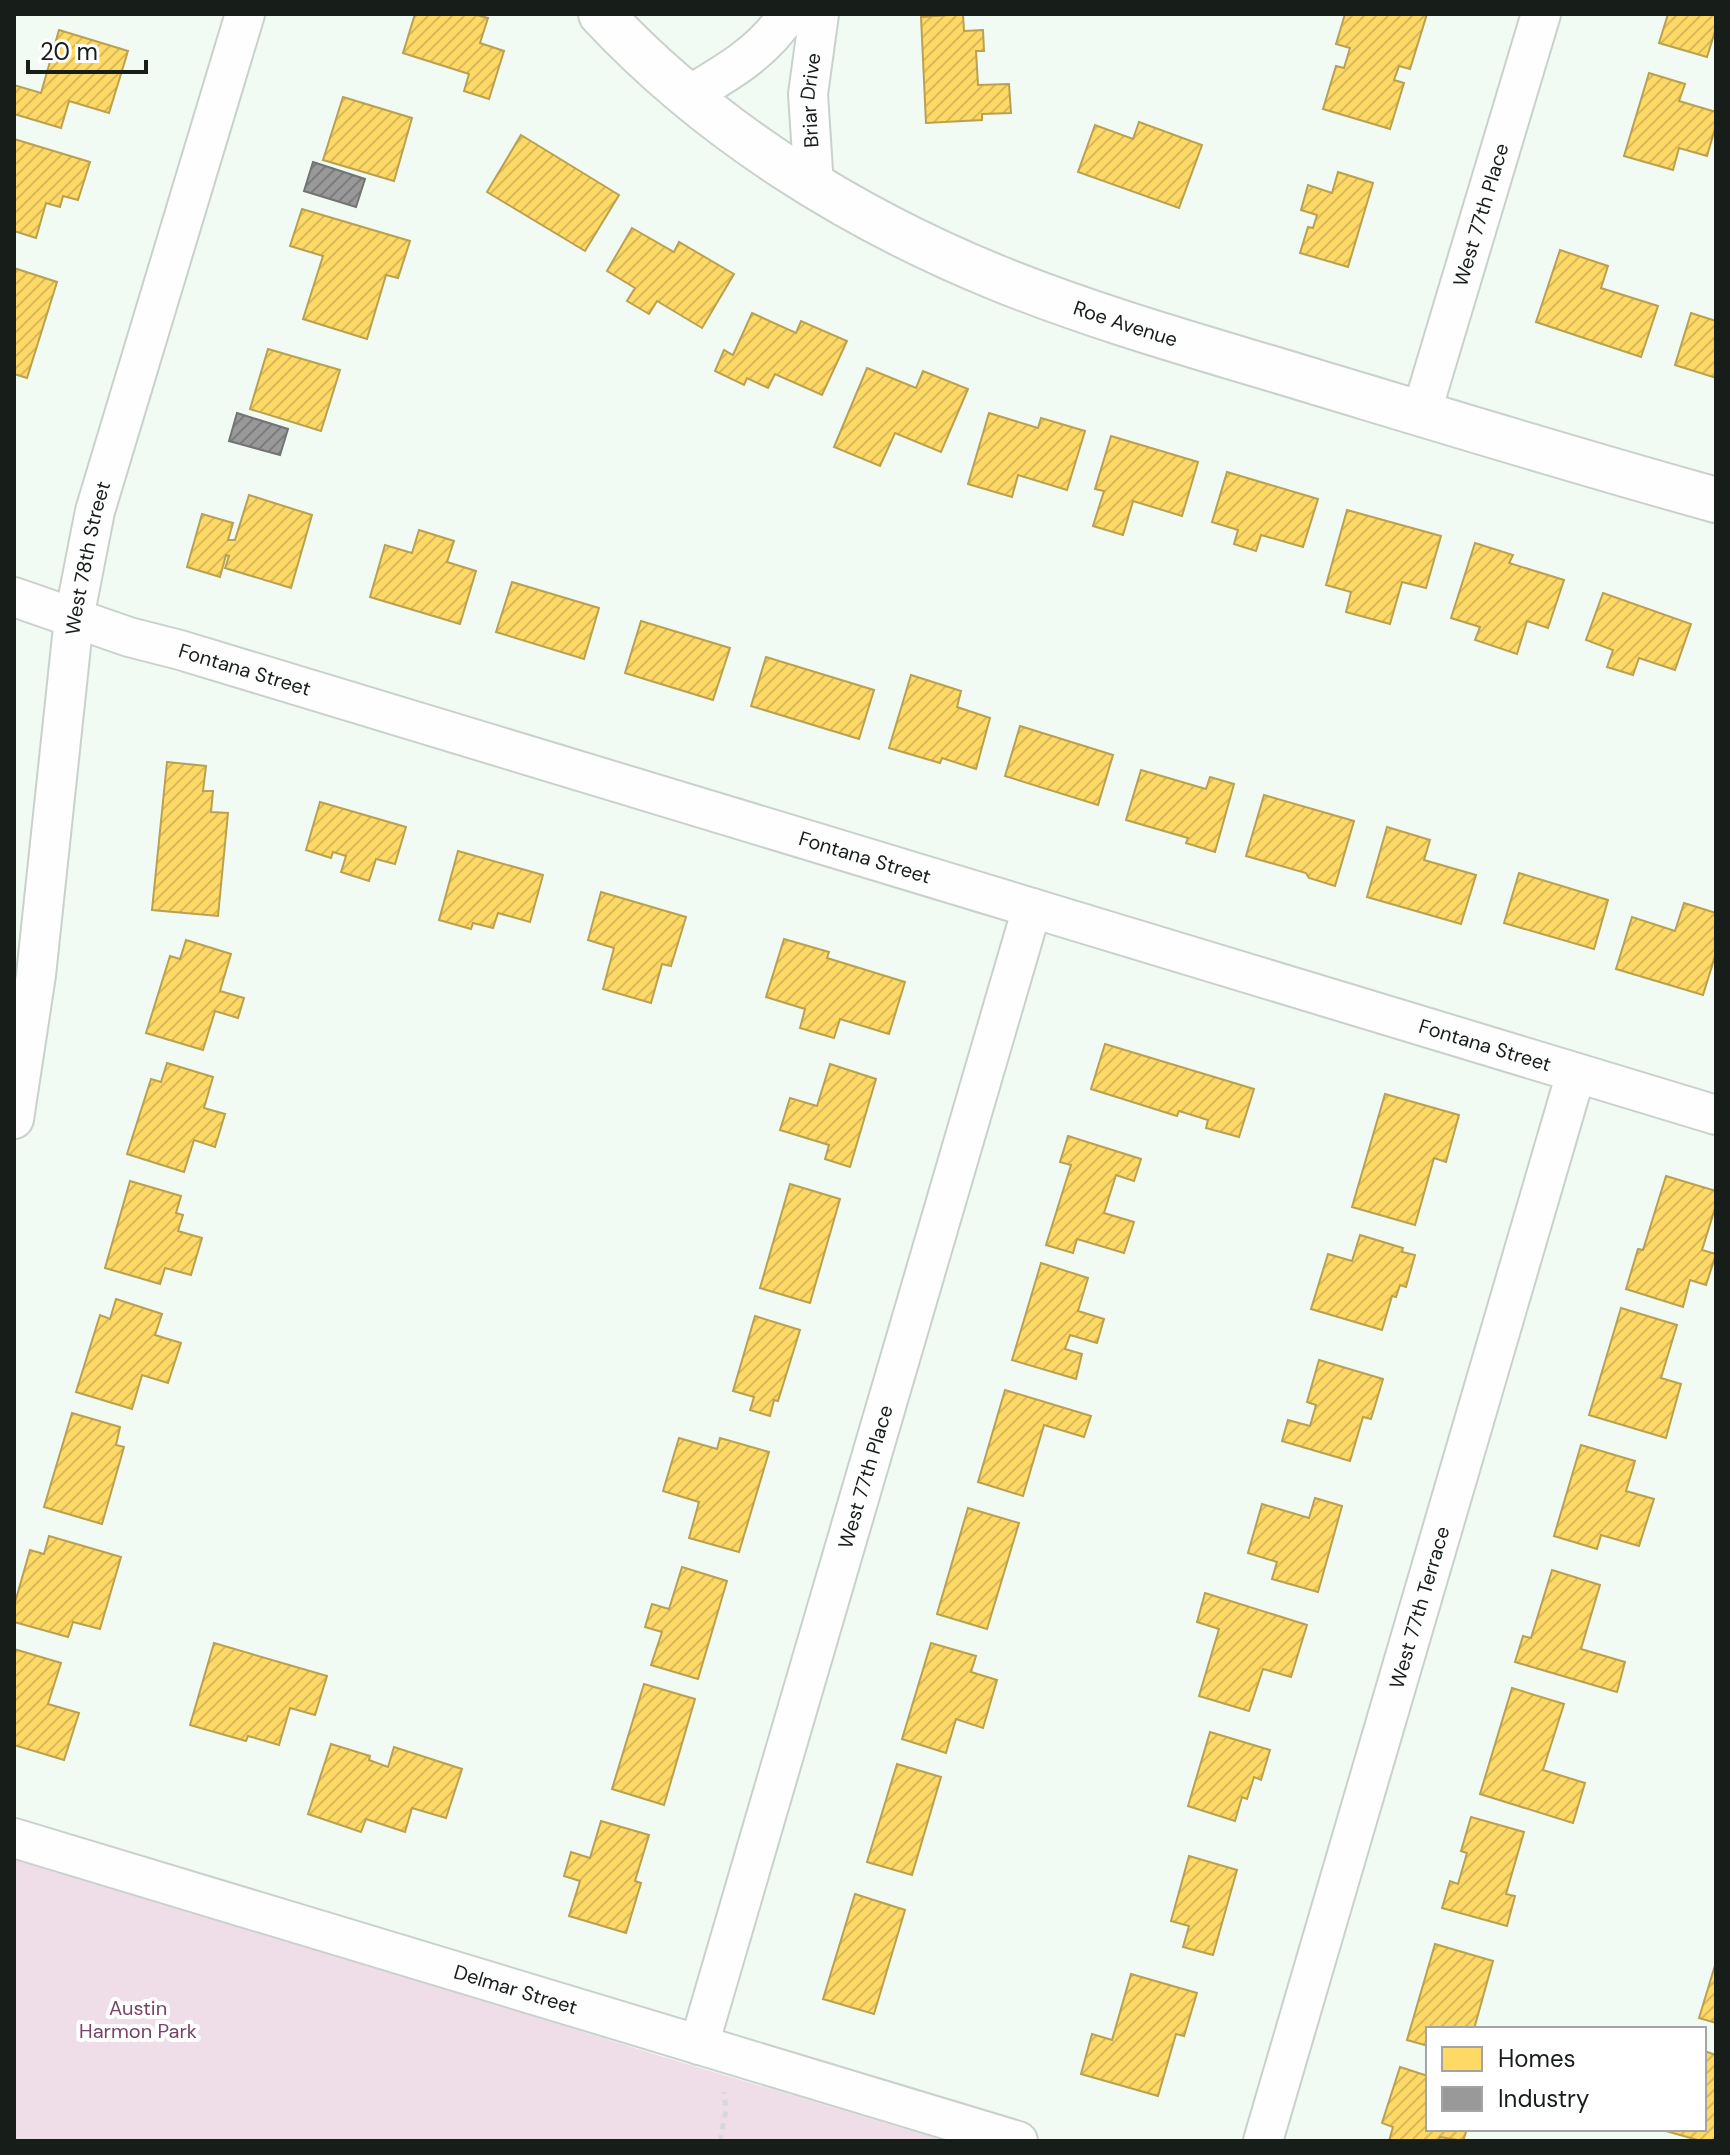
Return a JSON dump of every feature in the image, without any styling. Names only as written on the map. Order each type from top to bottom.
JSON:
[{"type":"main road","name":"Roe Avenue","points":[[601,14],[686,97],[814,186],[896,232],[1000,279],[1144,329],[1716,500]]},
{"type":"street","name":"West 78th Street","points":[[14,1119],[36,975],[74,618],[95,511],[245,14]]},
{"type":"street","points":[[686,97],[742,64],[778,30],[788,14]]},
{"type":"street","name":"Briar Drive","points":[[814,186],[808,94],[819,14]]},
{"type":"street","name":"West 77th Place","points":[[1421,414],[1541,14]]},
{"type":"street","name":"Fontana Street","points":[[14,597],[129,637],[1716,1115]]},
{"type":"street","name":"West 77th Place","points":[[699,2045],[1032,908]]},
{"type":"street","name":"West 77th Terrace","points":[[1263,2141],[1576,1073]]},
{"type":"street","name":"Delmar Street","points":[[14,1838],[1018,2141]]},
{"type":"path","points":[[720,2141],[726,2110],[724,2089]]},
{"type":"green space","name":"Austin Harmon Park","points":[[14,1854],[657,2055],[945,2141],[14,2141]]},
{"type":"building: Homes","points":[[415,14],[473,14],[488,18],[480,43],[504,51],[489,99],[464,91],[469,74],[403,53]]},
{"type":"building: Homes","points":[[963,14],[964,31],[983,30],[984,51],[976,51],[978,85],[1009,84],[1011,113],[982,114],[982,120],[926,123],[921,17]]},
{"type":"building: Homes","points":[[1345,14],[1427,14],[1410,69],[1399,66],[1394,80],[1404,83],[1390,129],[1323,109],[1336,66],[1344,68],[1350,48],[1336,44]]},
{"type":"building: Homes","points":[[1668,14],[1716,14],[1716,28],[1707,57],[1659,43]]},
{"type":"building: Homes","points":[[59,30],[128,51],[109,113],[69,101],[61,128],[14,114],[14,85],[41,93]]},
{"type":"building: Homes","points":[[1649,73],[1685,84],[1679,101],[1716,112],[1716,125],[1707,156],[1679,148],[1673,170],[1624,156]]},
{"type":"building: Homes","points":[[343,97],[412,118],[394,181],[323,160]]},
{"type":"building: Homes","points":[[1139,122],[1202,145],[1179,208],[1078,172],[1095,125],[1133,139]]},
{"type":"building: Homes","points":[[521,135],[619,195],[585,251],[487,192]]},
{"type":"building: Homes","points":[[14,139],[90,162],[78,200],[63,196],[60,207],[46,203],[36,238],[14,231]]},
{"type":"building: Homes","points":[[1338,172],[1373,183],[1348,267],[1300,253],[1308,227],[1313,228],[1317,215],[1301,210],[1308,185],[1332,193]]},
{"type":"building: Homes","points":[[302,209],[410,241],[398,278],[386,275],[367,339],[303,319],[323,256],[290,246]]},
{"type":"building: Homes","points":[[632,228],[674,252],[679,242],[734,274],[702,328],[657,301],[649,314],[627,301],[635,288],[607,271]]},
{"type":"building: Homes","points":[[1560,250],[1608,266],[1601,288],[1658,306],[1641,357],[1536,322]]},
{"type":"building: Homes","points":[[14,268],[57,282],[27,378],[14,374]]},
{"type":"building: Homes","points":[[752,313],[796,333],[801,321],[847,341],[822,395],[775,374],[768,388],[747,378],[744,385],[715,371],[724,350],[733,355]]},
{"type":"building: Homes","points":[[1691,313],[1716,321],[1716,378],[1675,365]]},
{"type":"building: Homes","points":[[268,349],[340,370],[321,431],[250,409]]},
{"type":"building: Homes","points":[[867,368],[916,388],[923,371],[968,389],[941,452],[895,433],[880,466],[834,447]]},
{"type":"building: Homes","points":[[989,413],[1038,428],[1041,418],[1085,431],[1067,490],[1018,475],[1012,497],[968,484]]},
{"type":"building: Homes","points":[[1111,436],[1198,462],[1182,516],[1133,501],[1123,535],[1093,526],[1104,491],[1095,489]]},
{"type":"building: Homes","points":[[1227,472],[1318,499],[1303,547],[1261,535],[1256,551],[1234,544],[1238,530],[1212,522]]},
{"type":"building: Homes","points":[[249,495],[312,515],[291,588],[225,568],[229,556],[226,555],[220,577],[187,567],[202,514],[233,523],[228,540],[235,540]]},
{"type":"building: Homes","points":[[1347,510],[1441,536],[1426,588],[1402,582],[1390,624],[1346,612],[1351,592],[1326,585]]},
{"type":"building: Homes","points":[[419,530],[454,541],[447,562],[476,571],[460,624],[370,597],[385,545],[412,553]]},
{"type":"building: Homes","points":[[1475,543],[1513,555],[1509,563],[1564,580],[1548,628],[1527,621],[1517,654],[1475,640],[1480,627],[1451,618]]},
{"type":"building: Homes","points":[[512,582],[599,608],[584,659],[496,632]]},
{"type":"building: Homes","points":[[1603,593],[1691,624],[1675,670],[1639,658],[1633,675],[1607,667],[1613,650],[1586,640]]},
{"type":"building: Homes","points":[[641,621],[730,648],[713,700],[625,673]]},
{"type":"building: Homes","points":[[766,657],[874,690],[859,739],[751,706]]},
{"type":"building: Homes","points":[[911,675],[961,691],[957,707],[990,718],[976,769],[942,758],[940,763],[889,748]]},
{"type":"building: Homes","points":[[1020,726],[1113,755],[1098,805],[1005,776]]},
{"type":"building: Homes","points":[[167,762],[206,766],[203,791],[213,791],[211,812],[228,813],[218,916],[152,910]]},
{"type":"building: Homes","points":[[1141,770],[1206,789],[1210,777],[1234,784],[1215,852],[1186,843],[1188,838],[1126,820]]},
{"type":"building: Homes","points":[[1264,795],[1354,821],[1335,886],[1309,878],[1306,873],[1246,856]]},
{"type":"building: Homes","points":[[320,802],[406,827],[395,864],[376,859],[369,881],[341,872],[346,856],[333,852],[331,858],[306,850]]},
{"type":"building: Homes","points":[[1387,827],[1430,840],[1424,860],[1476,875],[1461,924],[1367,897]]},
{"type":"building: Homes","points":[[458,851],[543,875],[530,922],[498,913],[493,928],[473,923],[471,929],[439,920]]},
{"type":"building: Homes","points":[[1519,873],[1608,900],[1594,949],[1504,923]]},
{"type":"building: Homes","points":[[601,892],[686,917],[671,966],[662,964],[651,1003],[603,989],[614,948],[588,940]]},
{"type":"building: Homes","points":[[1684,903],[1716,913],[1716,953],[1703,995],[1616,969],[1632,917],[1675,931]]},
{"type":"building: Homes","points":[[784,939],[829,952],[827,958],[905,982],[889,1034],[840,1019],[834,1038],[800,1028],[805,1009],[766,997]]},
{"type":"building: Homes","points":[[186,940],[231,954],[220,991],[244,998],[238,1018],[215,1011],[203,1050],[146,1033],[170,956],[180,959]]},
{"type":"building: Homes","points":[[1105,1044],[1254,1089],[1239,1137],[1206,1128],[1208,1120],[1179,1111],[1177,1116],[1091,1089]]},
{"type":"building: Homes","points":[[167,1063],[213,1077],[204,1108],[225,1114],[215,1147],[194,1140],[184,1172],[127,1154],[151,1079],[161,1082]]},
{"type":"building: Homes","points":[[830,1064],[876,1079],[850,1167],[825,1159],[829,1145],[780,1130],[790,1098],[817,1106]]},
{"type":"building: Homes","points":[[1385,1094],[1459,1115],[1446,1162],[1434,1158],[1415,1225],[1352,1207]]},
{"type":"building: Homes","points":[[1068,1136],[1141,1159],[1134,1181],[1116,1175],[1104,1213],[1134,1222],[1124,1253],[1077,1239],[1073,1253],[1046,1245],[1071,1165],[1060,1162]]},
{"type":"building: Homes","points":[[1666,1176],[1716,1191],[1716,1205],[1702,1250],[1716,1254],[1706,1285],[1690,1280],[1683,1307],[1626,1289],[1638,1249],[1643,1250]]},
{"type":"building: Homes","points":[[130,1181],[181,1196],[176,1213],[183,1215],[178,1231],[202,1238],[191,1275],[165,1268],[160,1284],[105,1268]]},
{"type":"building: Homes","points":[[790,1184],[840,1199],[810,1303],[760,1288]]},
{"type":"building: Homes","points":[[1360,1235],[1403,1248],[1402,1252],[1415,1255],[1406,1287],[1400,1285],[1396,1297],[1392,1296],[1382,1330],[1311,1309],[1328,1254],[1352,1261]]},
{"type":"building: Homes","points":[[1041,1263],[1088,1278],[1078,1311],[1104,1319],[1097,1343],[1070,1335],[1065,1349],[1082,1354],[1076,1379],[1012,1360]]},
{"type":"building: Homes","points":[[116,1299],[162,1314],[155,1335],[181,1343],[168,1383],[142,1375],[132,1409],[76,1392],[100,1315],[110,1319]]},
{"type":"building: Homes","points":[[1621,1308],[1677,1325],[1661,1378],[1681,1384],[1666,1438],[1589,1415]]},
{"type":"building: Homes","points":[[755,1316],[800,1330],[778,1401],[774,1400],[770,1416],[750,1410],[754,1397],[733,1391]]},
{"type":"building: Homes","points":[[1319,1360],[1383,1379],[1371,1419],[1363,1417],[1350,1461],[1282,1441],[1288,1420],[1310,1426],[1316,1405],[1307,1402]]},
{"type":"building: Homes","points":[[1005,1390],[1091,1416],[1084,1437],[1044,1425],[1023,1496],[978,1482]]},
{"type":"building: Homes","points":[[72,1413],[120,1427],[116,1445],[124,1447],[102,1524],[44,1507]]},
{"type":"building: Homes","points":[[679,1438],[717,1449],[720,1438],[769,1452],[739,1552],[689,1538],[699,1502],[663,1491]]},
{"type":"building: Homes","points":[[1581,1445],[1635,1461],[1626,1491],[1654,1499],[1639,1546],[1601,1535],[1597,1549],[1554,1536]]},
{"type":"building: Homes","points":[[1315,1498],[1342,1506],[1318,1592],[1272,1579],[1277,1562],[1248,1553],[1262,1504],[1309,1518]]},
{"type":"building: Homes","points":[[968,1508],[1019,1523],[987,1629],[937,1614]]},
{"type":"building: Homes","points":[[49,1536],[121,1557],[100,1629],[73,1622],[68,1637],[14,1622],[14,1606],[30,1550],[44,1554]]},
{"type":"building: Homes","points":[[682,1567],[727,1581],[698,1679],[651,1665],[662,1632],[645,1627],[652,1604],[669,1609]]},
{"type":"building: Homes","points":[[1552,1570],[1600,1585],[1581,1649],[1625,1662],[1617,1692],[1515,1662],[1523,1636],[1531,1638]]},
{"type":"building: Homes","points":[[1205,1593],[1307,1625],[1291,1677],[1263,1669],[1249,1711],[1199,1696],[1219,1629],[1197,1622]]},
{"type":"building: Homes","points":[[214,1643],[327,1676],[315,1715],[290,1708],[279,1745],[248,1736],[246,1741],[190,1725]]},
{"type":"building: Homes","points":[[931,1643],[976,1656],[971,1672],[997,1680],[983,1728],[956,1719],[946,1753],[902,1739]]},
{"type":"building: Homes","points":[[14,1649],[61,1663],[48,1704],[79,1713],[64,1760],[14,1745]]},
{"type":"building: Homes","points":[[644,1684],[695,1699],[664,1805],[612,1789]]},
{"type":"building: Homes","points":[[1512,1688],[1564,1704],[1543,1770],[1585,1783],[1573,1823],[1480,1794]]},
{"type":"building: Homes","points":[[1210,1732],[1270,1750],[1261,1780],[1254,1777],[1247,1799],[1242,1797],[1235,1821],[1188,1806]]},
{"type":"building: Homes","points":[[331,1744],[370,1756],[369,1760],[388,1767],[394,1747],[462,1769],[446,1818],[412,1808],[405,1832],[366,1819],[361,1832],[308,1814]]},
{"type":"building: Homes","points":[[897,1764],[941,1777],[912,1875],[867,1862]]},
{"type":"building: Homes","points":[[1471,1817],[1524,1832],[1506,1894],[1515,1896],[1507,1926],[1442,1908],[1450,1881],[1458,1884],[1467,1853],[1461,1851]]},
{"type":"building: Homes","points":[[601,1821],[649,1835],[635,1881],[641,1883],[626,1933],[569,1916],[580,1881],[564,1876],[571,1852],[590,1858]]},
{"type":"building: Homes","points":[[1189,1856],[1237,1870],[1213,1955],[1183,1947],[1189,1926],[1171,1921]]},
{"type":"building: Homes","points":[[855,1894],[905,1910],[874,2014],[823,1999]]},
{"type":"building: Homes","points":[[1435,1944],[1493,1961],[1475,2027],[1426,2027],[1426,2045],[1407,2040]]},
{"type":"building: Homes","points":[[1716,1962],[1716,2023],[1699,2018]]},
{"type":"building: Homes","points":[[1131,1974],[1197,1993],[1184,2036],[1176,2034],[1158,2096],[1081,2074],[1092,2034],[1112,2040]]},
{"type":"building: Homes","points":[[1706,2052],[1716,2055],[1716,2141],[1701,2141],[1666,2131],[1706,2131]]},
{"type":"building: Homes","points":[[1400,2067],[1426,2075],[1426,2131],[1466,2131],[1463,2141],[1440,2137],[1439,2141],[1389,2141],[1393,2127],[1382,2123]]},
{"type":"building: Industry","points":[[313,162],[365,179],[356,207],[304,191]]},
{"type":"building: Industry","points":[[237,413],[288,429],[280,455],[229,441]]}]
